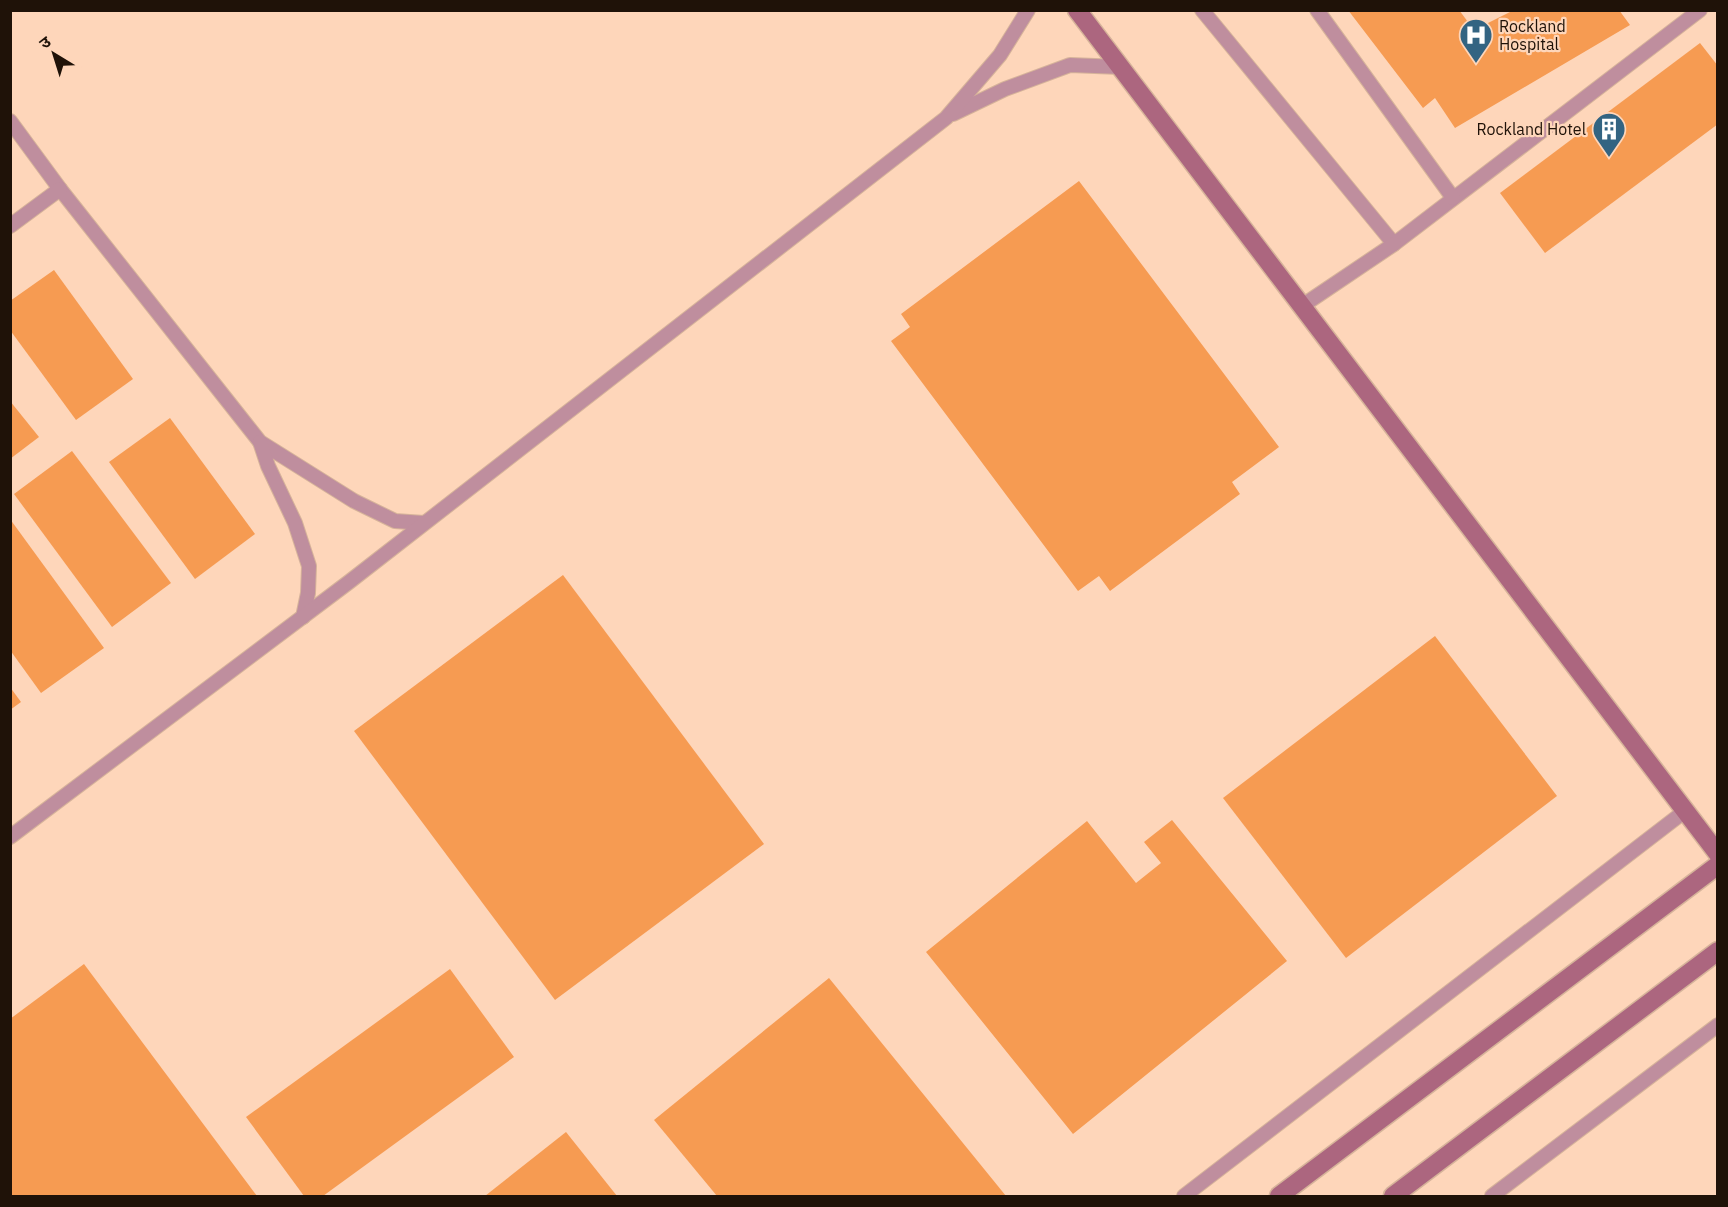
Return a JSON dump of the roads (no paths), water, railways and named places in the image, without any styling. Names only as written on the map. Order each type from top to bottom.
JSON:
[{"type":"street","points":[[1077,10],[1718,854]]},
{"type":"street","points":[[1279,1197],[1718,865]]},
{"type":"street","points":[[1392,1197],[1718,951]]},
{"type":"lane","points":[[10,837],[303,617],[946,118],[1000,55],[1028,10]]},
{"type":"lane","points":[[1202,10],[1394,244]]},
{"type":"lane","points":[[1317,10],[1453,198]]},
{"type":"lane","points":[[1302,306],[1394,244],[1700,10]]},
{"type":"lane","points":[[946,118],[1005,89],[1070,65],[1120,67]]},
{"type":"lane","points":[[10,121],[60,189],[260,442],[354,501],[395,521],[424,524]]},
{"type":"lane","points":[[10,226],[60,189]]},
{"type":"lane","points":[[260,442],[268,466],[295,523],[309,566],[308,593],[303,617]]},
{"type":"lane","points":[[1184,1197],[1685,811]]},
{"type":"lane","points":[[1492,1197],[1718,1025]]},
{"type":"place","name":"Rockland Hospital","points":[[1476,64]]},
{"type":"place","name":"Rockland Hotel","points":[[1609,158]]}]
